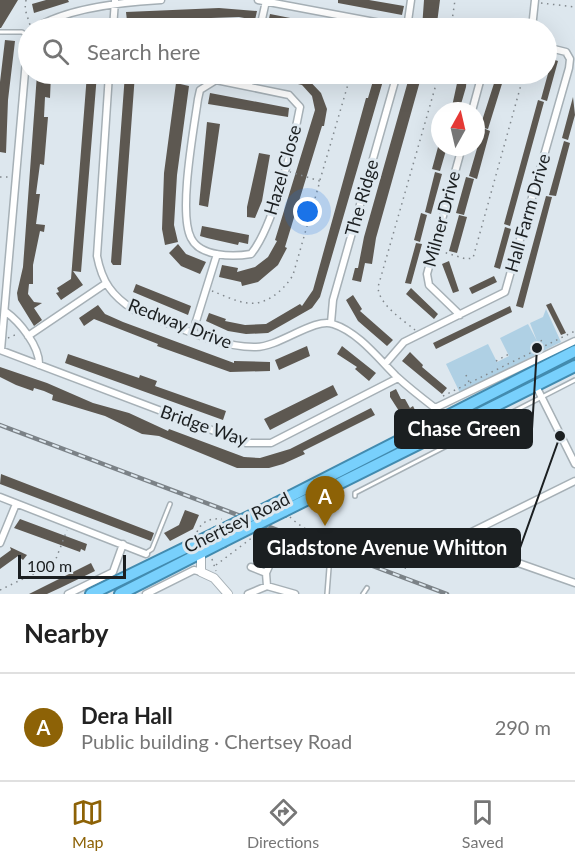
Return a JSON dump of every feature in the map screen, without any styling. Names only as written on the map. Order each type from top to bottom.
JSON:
[{"type":"highway","name":"Chertsey Road","points":[[283,510],[575,351]]},
{"type":"highway","name":"Chertsey Road","points":[[91,594],[283,510],[575,366]]},
{"type":"highway","name":"Chertsey Road","points":[[120,594],[206,554],[219,537]]},
{"type":"street","points":[[61,18],[115,1],[161,0]]},
{"type":"street","points":[[408,18],[411,0]]},
{"type":"street","points":[[114,18],[115,1]]},
{"type":"street","points":[[261,18],[262,1],[353,18]]},
{"type":"street","points":[[533,18],[535,1]]},
{"type":"street","name":"Hall Farm Drive","points":[[385,364],[404,342],[501,296],[509,284],[569,68],[570,59],[566,52],[557,50]]},
{"type":"street","points":[[0,350],[4,340],[24,84]]},
{"type":"street","points":[[25,333],[105,284],[97,256],[109,84]]},
{"type":"street","name":"Hazel Close","points":[[206,84],[200,90],[198,99],[188,174],[188,227],[191,239],[199,247],[218,254],[251,254],[259,245],[284,170],[300,107],[288,94],[242,84]]},
{"type":"street","name":"The Ridge","points":[[331,322],[333,300],[394,84]]},
{"type":"street","points":[[474,102],[479,84]]},
{"type":"street","name":"Milner Drive","points":[[460,156],[427,274],[429,285],[460,315]]},
{"type":"street","points":[[193,331],[218,254]]},
{"type":"street","name":"Redway Drive","points":[[105,284],[119,300],[134,310],[238,347],[259,347],[331,322]]},
{"type":"street","points":[[6,312],[25,333],[39,356],[39,365]]},
{"type":"street","points":[[331,322],[348,331],[398,378],[429,403],[440,407],[575,341]]},
{"type":"street","name":"Bridge Way","points":[[0,350],[246,444],[257,445],[271,442],[398,378]]},
{"type":"street","points":[[536,386],[575,464]]},
{"type":"street","points":[[413,561],[466,537],[575,481]]},
{"type":"street","points":[[0,497],[146,554]]},
{"type":"street","points":[[0,543],[16,504]]},
{"type":"street","points":[[466,537],[473,547],[575,584]]},
{"type":"street","points":[[68,594],[113,572],[123,544]]},
{"type":"street","points":[[206,554],[201,572],[214,578],[228,594]]},
{"type":"street","points":[[267,586],[266,573],[270,564]]},
{"type":"street","points":[[251,567],[266,573]]},
{"type":"street","name":"Chertsey Road","points":[[146,594],[194,570],[201,572]]},
{"type":"street","points":[[248,594],[267,586],[295,594]]},
{"type":"lane","points":[[0,32],[18,32]]},
{"type":"lane","points":[[355,496],[355,493],[426,455],[575,380]]},
{"type":"lane","points":[[146,554],[152,549],[170,504]]},
{"type":"lane","points":[[270,564],[281,548]]},
{"type":"lane","points":[[327,594],[329,568]]},
{"type":"lane","points":[[363,594],[367,588]]},
{"type":"path","points":[[26,0],[25,9],[29,18]]},
{"type":"path","points":[[452,18],[455,0]]},
{"type":"path","points":[[535,1],[575,7]]},
{"type":"path","points":[[206,289],[247,303],[255,303],[285,289],[293,275],[348,84]]},
{"type":"path","points":[[419,334],[384,303],[378,295],[378,287],[436,84]]},
{"type":"path","points":[[434,249],[466,259],[473,258],[521,84]]},
{"type":"path","points":[[284,170],[320,181]]},
{"type":"path","points":[[0,177],[17,178]]},
{"type":"path","points":[[429,403],[575,331]]},
{"type":"path","points":[[4,340],[25,333]]},
{"type":"path","points":[[541,340],[544,346]]},
{"type":"path","points":[[536,342],[539,348]]},
{"type":"path","points":[[496,361],[509,354]]},
{"type":"path","points":[[504,357],[508,364]]},
{"type":"path","points":[[466,375],[469,383]]},
{"type":"path","points":[[283,510],[299,526],[408,569],[413,561]]},
{"type":"path","points":[[197,533],[202,524],[211,519],[221,519]]},
{"type":"path","points":[[0,590],[54,564],[70,524]]},
{"type":"path","points":[[206,554],[216,568]]},
{"type":"shaded area","points":[[546,309],[561,342],[460,393],[446,364],[488,344],[497,362],[509,356],[500,338],[528,324],[537,341],[530,323],[543,317]]},
{"type":"building","points":[[0,0],[18,0],[1,28],[0,28]]},
{"type":"building","points":[[46,0],[68,0],[69,2],[34,13],[32,4]]},
{"type":"building","points":[[338,0],[369,0],[404,6],[402,15],[338,3]]},
{"type":"building","points":[[424,0],[440,0],[438,18],[423,18]]},
{"type":"building","points":[[219,8],[257,11],[255,18],[127,18],[126,12]]},
{"type":"building","points":[[270,14],[290,18],[269,18]]},
{"type":"building","points":[[5,40],[15,41],[8,100],[6,153],[0,152],[0,82]]},
{"type":"building","points":[[36,84],[51,84],[50,98],[45,97],[44,117],[48,117],[44,165],[40,164],[36,194],[40,194],[36,224],[45,225],[44,232],[40,231],[33,265],[33,284],[29,284],[28,294],[34,302],[42,303],[34,308],[42,320],[34,326],[18,300],[17,293],[23,267]]},
{"type":"building","points":[[86,84],[96,84],[81,272],[73,271],[83,285],[61,300],[56,293],[59,292],[57,288],[71,279]]},
{"type":"building","points":[[124,84],[134,84],[121,265],[113,265],[111,262]]},
{"type":"building","points":[[176,84],[189,86],[177,175],[174,225],[178,242],[165,245],[162,229],[164,173]]},
{"type":"building","points":[[298,84],[312,84],[321,93],[327,109],[324,126],[322,126],[285,247],[287,248],[278,265],[258,282],[242,286],[241,282],[219,277],[222,265],[238,268],[237,272],[255,267],[268,257],[277,241],[275,240],[315,110],[312,96],[302,85]]},
{"type":"building","points":[[372,84],[382,84],[320,297],[312,308],[268,333],[246,334],[228,331],[206,321],[209,313],[226,319],[225,321],[245,325],[266,324],[300,304],[302,306],[313,290],[366,98],[368,98]]},
{"type":"building","points":[[407,84],[419,84],[376,238],[372,264],[365,263],[361,282],[352,280],[355,268],[358,268],[364,237]]},
{"type":"building","points":[[457,84],[466,84],[462,102],[453,102]]},
{"type":"building","points":[[494,84],[502,84],[488,129],[485,128],[485,111]]},
{"type":"building","points":[[545,84],[552,84],[547,101],[541,99]]},
{"type":"building","points":[[210,93],[289,108],[288,117],[208,104]]},
{"type":"building","points":[[573,97],[575,115],[568,140],[562,138]]},
{"type":"building","points":[[538,100],[544,102],[510,226],[504,224]]},
{"type":"building","points":[[207,122],[220,124],[208,207],[199,205]]},
{"type":"building","points":[[485,129],[490,131],[485,149]]},
{"type":"building","points":[[564,141],[570,143],[556,196],[549,195]]},
{"type":"building","points":[[259,153],[270,155],[262,201],[255,218],[247,217],[247,207]]},
{"type":"building","points":[[436,156],[444,156],[440,171],[432,169]]},
{"type":"building","points":[[475,156],[483,156],[477,179],[469,176]]},
{"type":"building","points":[[435,172],[442,174],[431,214],[425,212]]},
{"type":"building","points":[[466,177],[474,179],[464,215],[456,213]]},
{"type":"building","points":[[546,196],[552,197],[523,308],[516,306]]},
{"type":"building","points":[[421,213],[427,215],[420,242],[414,240]]},
{"type":"building","points":[[459,215],[467,217],[457,253],[449,251]]},
{"type":"building","points":[[202,226],[249,235],[248,244],[239,242],[238,245],[200,236]]},
{"type":"building","points":[[505,227],[511,229],[500,269],[494,267]]},
{"type":"building","points":[[416,243],[422,244],[411,284],[405,283]]},
{"type":"building","points":[[178,244],[186,254],[206,262],[200,274],[181,266],[169,253]]},
{"type":"building","points":[[449,261],[459,291],[453,293],[442,264]]},
{"type":"building","points":[[494,276],[497,282],[472,294],[469,288]]},
{"type":"building","points":[[136,284],[191,306],[188,315],[133,292]]},
{"type":"building","points":[[411,288],[438,314],[434,319],[406,294]]},
{"type":"building","points":[[353,295],[362,309],[360,311],[393,340],[387,346],[358,321],[346,300]]},
{"type":"building","points":[[551,303],[566,333],[561,335],[546,305]]},
{"type":"building","points":[[98,305],[105,314],[123,322],[234,363],[234,361],[270,362],[270,371],[230,372],[157,346],[158,344],[94,319],[84,326],[79,318]]},
{"type":"building","points":[[510,306],[512,312],[436,349],[433,343]]},
{"type":"building","points":[[307,346],[310,356],[279,370],[275,360]]},
{"type":"building","points":[[342,346],[376,373],[369,381],[355,369],[357,367],[337,354]]},
{"type":"building","points":[[410,352],[423,365],[422,367],[447,388],[442,394],[402,361]]},
{"type":"building","points":[[68,354],[139,378],[140,375],[157,381],[155,386],[226,411],[223,420],[65,363]]},
{"type":"building","points":[[0,367],[47,383],[93,403],[129,413],[168,431],[169,429],[244,457],[260,458],[290,449],[371,408],[375,415],[303,451],[305,454],[283,464],[269,468],[237,468],[159,436],[142,434],[105,416],[52,400],[53,395],[44,391],[34,388],[33,391],[16,385],[0,377]]},
{"type":"building","points":[[333,385],[338,395],[270,430],[264,419]]},
{"type":"building","points":[[396,389],[401,399],[405,399],[410,408],[413,406],[417,414],[407,418],[402,409],[399,411],[390,397],[390,392]]},
{"type":"building","points":[[1,474],[154,533],[151,541],[0,484]]},
{"type":"building","points":[[185,510],[199,515],[193,529],[170,541],[164,533],[179,525]]},
{"type":"building","points":[[20,519],[87,544],[85,551],[81,549],[80,552],[14,528]]},
{"type":"building","points":[[10,547],[27,555],[23,560],[18,556],[0,569],[0,558],[11,550]]},
{"type":"building","points":[[91,563],[95,571],[47,594],[29,594]]},
{"type":"railway","points":[[0,425],[447,594]]},
{"type":"place","name":"Chase Green","points":[[537,348]]},
{"type":"place","name":"Gladstone Avenue Whitton","points":[[560,436]]},
{"type":"place","name":"Dera Hall","points":[[325,526]]}]
